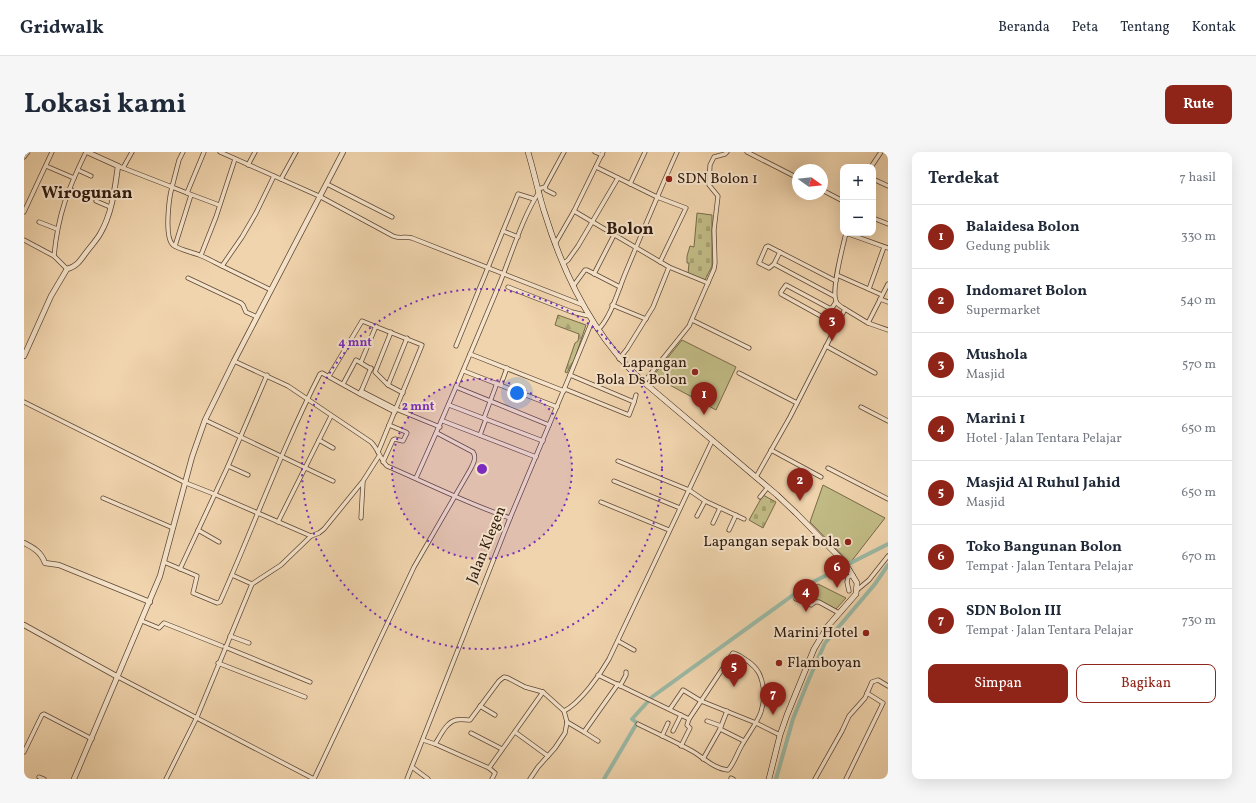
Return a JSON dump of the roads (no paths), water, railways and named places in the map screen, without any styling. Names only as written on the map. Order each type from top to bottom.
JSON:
[{"type":"main road","points":[[528,152],[555,244],[590,318],[619,359],[712,441],[768,487],[796,513],[845,563],[857,583],[858,590],[855,595],[822,634],[814,649],[780,735],[769,779]]},
{"type":"street","points":[[24,157],[28,152]]},
{"type":"street","points":[[24,212],[52,152]]},
{"type":"street","points":[[54,256],[57,229],[69,189],[87,152],[100,155],[118,166],[219,205]]},
{"type":"street","points":[[123,168],[132,152]]},
{"type":"street","points":[[183,152],[168,186],[168,224],[171,243],[175,246],[201,255],[271,290]]},
{"type":"street","points":[[175,246],[189,194],[204,152]]},
{"type":"street","points":[[220,152],[319,196],[393,236],[399,238],[406,236],[412,238],[584,305]]},
{"type":"street","points":[[248,164],[255,152]]},
{"type":"street","points":[[281,179],[296,152]]},
{"type":"street","points":[[74,779],[150,602],[164,562],[192,457],[205,420],[234,361],[343,152]]},
{"type":"street","points":[[416,478],[450,405],[456,387],[464,371],[538,190],[545,187],[564,152]]},
{"type":"street","points":[[555,244],[574,211],[602,154],[595,152]]},
{"type":"street","points":[[630,184],[645,152]]},
{"type":"street","points":[[598,330],[602,325],[620,287],[677,152]]},
{"type":"street","points":[[644,382],[685,332],[692,320],[715,266],[714,230],[718,196],[709,185],[710,165],[714,158],[728,152]]},
{"type":"street","points":[[747,152],[792,175]]},
{"type":"street","points":[[873,164],[880,152]]},
{"type":"street","points":[[201,255],[235,159]]},
{"type":"street","points":[[46,166],[74,178]]},
{"type":"street","points":[[24,356],[52,296],[67,269],[78,263],[100,234],[115,189],[118,166]]},
{"type":"street","points":[[596,167],[657,197],[686,208],[660,262]]},
{"type":"street","points":[[78,170],[90,176]]},
{"type":"street","points":[[222,266],[256,213],[274,176]]},
{"type":"street","points":[[564,263],[578,246],[618,178]]},
{"type":"street","points":[[876,180],[888,186]]},
{"type":"street","points":[[327,184],[392,217]]},
{"type":"street","points":[[545,187],[548,191],[554,194]]},
{"type":"street","points":[[69,189],[87,196]]},
{"type":"street","points":[[828,193],[841,200]]},
{"type":"street","points":[[456,346],[518,194],[534,199]]},
{"type":"street","points":[[96,200],[110,207]]},
{"type":"street","points":[[574,211],[669,267],[708,283]]},
{"type":"street","points":[[876,219],[888,224]]},
{"type":"street","points":[[39,222],[57,229]]},
{"type":"street","points":[[503,231],[518,237]]},
{"type":"street","points":[[594,274],[614,235]]},
{"type":"street","points":[[845,236],[836,281],[834,296],[836,302],[868,323],[888,330]]},
{"type":"street","points":[[855,236],[886,247],[869,289]]},
{"type":"street","points":[[24,240],[54,256],[67,269]]},
{"type":"street","points":[[780,252],[774,264],[769,268],[759,262],[767,246],[780,252],[836,281]]},
{"type":"street","points":[[774,264],[834,296]]},
{"type":"street","points":[[619,359],[624,355],[646,319],[658,296],[669,267]]},
{"type":"street","points":[[574,285],[585,270],[620,287]]},
{"type":"street","points":[[837,275],[882,295]]},
{"type":"street","points":[[188,278],[241,303],[246,312],[257,317]]},
{"type":"street","points":[[868,323],[888,284]]},
{"type":"street","points":[[836,302],[832,308],[829,308],[786,285],[781,292],[781,294],[837,325]]},
{"type":"street","points":[[508,287],[590,318]]},
{"type":"street","points":[[880,299],[888,302]]},
{"type":"street","points":[[612,305],[646,319]]},
{"type":"street","points":[[756,477],[797,403],[845,309]]},
{"type":"street","name":"Jalan Klegen","points":[[407,779],[510,518],[570,375],[590,318]]},
{"type":"street","points":[[692,320],[749,348]]},
{"type":"street","points":[[166,779],[197,717],[224,647],[252,584],[281,565],[311,536],[324,529],[363,481],[379,454],[389,425],[423,345],[363,321],[360,322],[329,376]]},
{"type":"street","points":[[361,362],[376,326]]},
{"type":"street","points":[[375,372],[391,332]]},
{"type":"street","points":[[388,385],[407,338]]},
{"type":"street","points":[[826,346],[875,373]]},
{"type":"street","points":[[470,354],[629,415]]},
{"type":"street","points":[[343,384],[355,360],[357,360],[375,372],[388,385],[403,394]]},
{"type":"street","points":[[234,361],[288,386],[371,442],[387,466],[454,496],[510,518]]},
{"type":"street","points":[[360,392],[370,368]]},
{"type":"street","points":[[480,435],[490,400],[507,368]]},
{"type":"street","points":[[464,371],[557,407]]},
{"type":"street","points":[[164,562],[197,576],[193,593],[217,603],[220,602],[307,399],[320,374],[322,373],[395,411],[440,427]]},
{"type":"street","points":[[739,373],[797,403]]},
{"type":"street","points":[[180,569],[228,466],[267,375]]},
{"type":"street","points":[[570,375],[634,402]]},
{"type":"street","points":[[456,387],[549,425]]},
{"type":"street","points":[[627,421],[636,395]]},
{"type":"street","points":[[24,402],[186,483],[258,512],[311,536]]},
{"type":"street","points":[[450,405],[543,440]]},
{"type":"street","points":[[861,407],[888,421]]},
{"type":"street","points":[[278,522],[331,416]]},
{"type":"street","points":[[205,420],[333,481]]},
{"type":"street","points":[[443,420],[536,457]]},
{"type":"street","points":[[383,462],[393,440],[395,439],[402,441],[407,433],[389,425]]},
{"type":"street","points":[[24,625],[118,677],[314,779],[414,567],[470,470],[474,460],[475,455],[473,452],[437,433]]},
{"type":"street","points":[[319,440],[334,448]]},
{"type":"street","points":[[564,712],[575,703],[605,666],[712,441]]},
{"type":"street","points":[[771,450],[821,477]]},
{"type":"street","points":[[618,461],[689,490],[705,501],[744,519]]},
{"type":"street","points":[[228,466],[248,475]]},
{"type":"street","points":[[828,468],[888,499]]},
{"type":"street","points":[[361,518],[363,481]]},
{"type":"street","points":[[614,481],[680,508]]},
{"type":"street","points":[[760,497],[768,487]]},
{"type":"street","points":[[103,498],[173,528]]},
{"type":"street","points":[[697,516],[705,501]]},
{"type":"street","points":[[601,502],[669,530]]},
{"type":"street","points":[[713,523],[720,508]]},
{"type":"street","points":[[729,530],[736,515]]},
{"type":"street","points":[[198,530],[219,542]]},
{"type":"street","points":[[24,543],[37,550],[45,563],[59,565],[150,602]]},
{"type":"street","points":[[858,590],[888,558]]},
{"type":"street","points":[[232,575],[252,584]]},
{"type":"street","points":[[848,592],[848,578],[853,575]]},
{"type":"street","points":[[796,599],[811,605],[815,602],[819,602],[839,613]]},
{"type":"street","points":[[142,621],[159,628],[164,623],[310,682]]},
{"type":"street","points":[[230,636],[249,643]]},
{"type":"street","points":[[618,641],[634,650]]},
{"type":"street","points":[[638,724],[681,746],[693,751],[703,759],[728,770],[756,723],[764,702],[760,674],[756,667],[736,653],[732,654],[689,719],[687,725],[690,728],[681,746]]},
{"type":"street","points":[[218,663],[305,697]]},
{"type":"street","points":[[584,732],[626,675],[626,672]]},
{"type":"street","points":[[598,675],[689,719]]},
{"type":"street","points":[[435,744],[451,722],[457,720],[470,720],[499,681],[504,678],[508,678],[528,688],[543,692],[564,712],[568,722],[598,741]]},
{"type":"street","points":[[815,779],[850,714],[857,708],[874,680],[878,680],[888,686]]},
{"type":"street","points":[[670,709],[683,690],[701,701],[756,723],[780,735]]},
{"type":"street","points":[[489,768],[543,692]]},
{"type":"street","points":[[867,693],[888,705]]},
{"type":"street","points":[[846,779],[883,703]]},
{"type":"street","points":[[480,706],[495,715]]},
{"type":"street","points":[[703,759],[721,728],[727,711]]},
{"type":"street","points":[[24,752],[42,715],[44,714],[92,739]]},
{"type":"street","points":[[673,731],[681,715]]},
{"type":"street","points":[[707,721],[744,742]]},
{"type":"street","points":[[530,779],[565,733],[568,722]]},
{"type":"street","points":[[662,736],[668,723]]},
{"type":"street","points":[[515,732],[548,756]]},
{"type":"street","points":[[471,733],[502,749]]},
{"type":"street","points":[[423,740],[489,768],[496,773],[492,779]]},
{"type":"street","points":[[412,767],[428,779]]},
{"type":"waterway","points":[[604,779],[637,723],[632,719],[652,697],[807,585],[888,544]]},
{"type":"waterway","points":[[776,779],[793,719],[825,643],[875,584],[888,565]]},
{"type":"place","name":"SDN Bolon 1","points":[[669,179]]},
{"type":"place","name":"Mushola","points":[[832,341]]},
{"type":"place","name":"Lapangan Bola Ds Bolon","points":[[695,372]]},
{"type":"place","name":"Balaidesa Bolon","points":[[704,415]]},
{"type":"place","name":"Indomaret Bolon","points":[[800,501]]},
{"type":"place","name":"Lapangan sepak bola","points":[[848,542]]},
{"type":"place","name":"Toko Bangunan Bolon","points":[[837,588]]},
{"type":"place","name":"Marini 1","points":[[806,612]]},
{"type":"place","name":"Marini Hotel","points":[[866,633]]},
{"type":"place","name":"Flamboyan","points":[[779,663]]},
{"type":"place","name":"Masjid Al Ruhul Jahid","points":[[734,687]]},
{"type":"place","name":"SDN Bolon III","points":[[773,715]]},
{"type":"district","name":"Wirogunan","points":[[87,193]]},
{"type":"district","name":"Bolon","points":[[630,229]]}]
